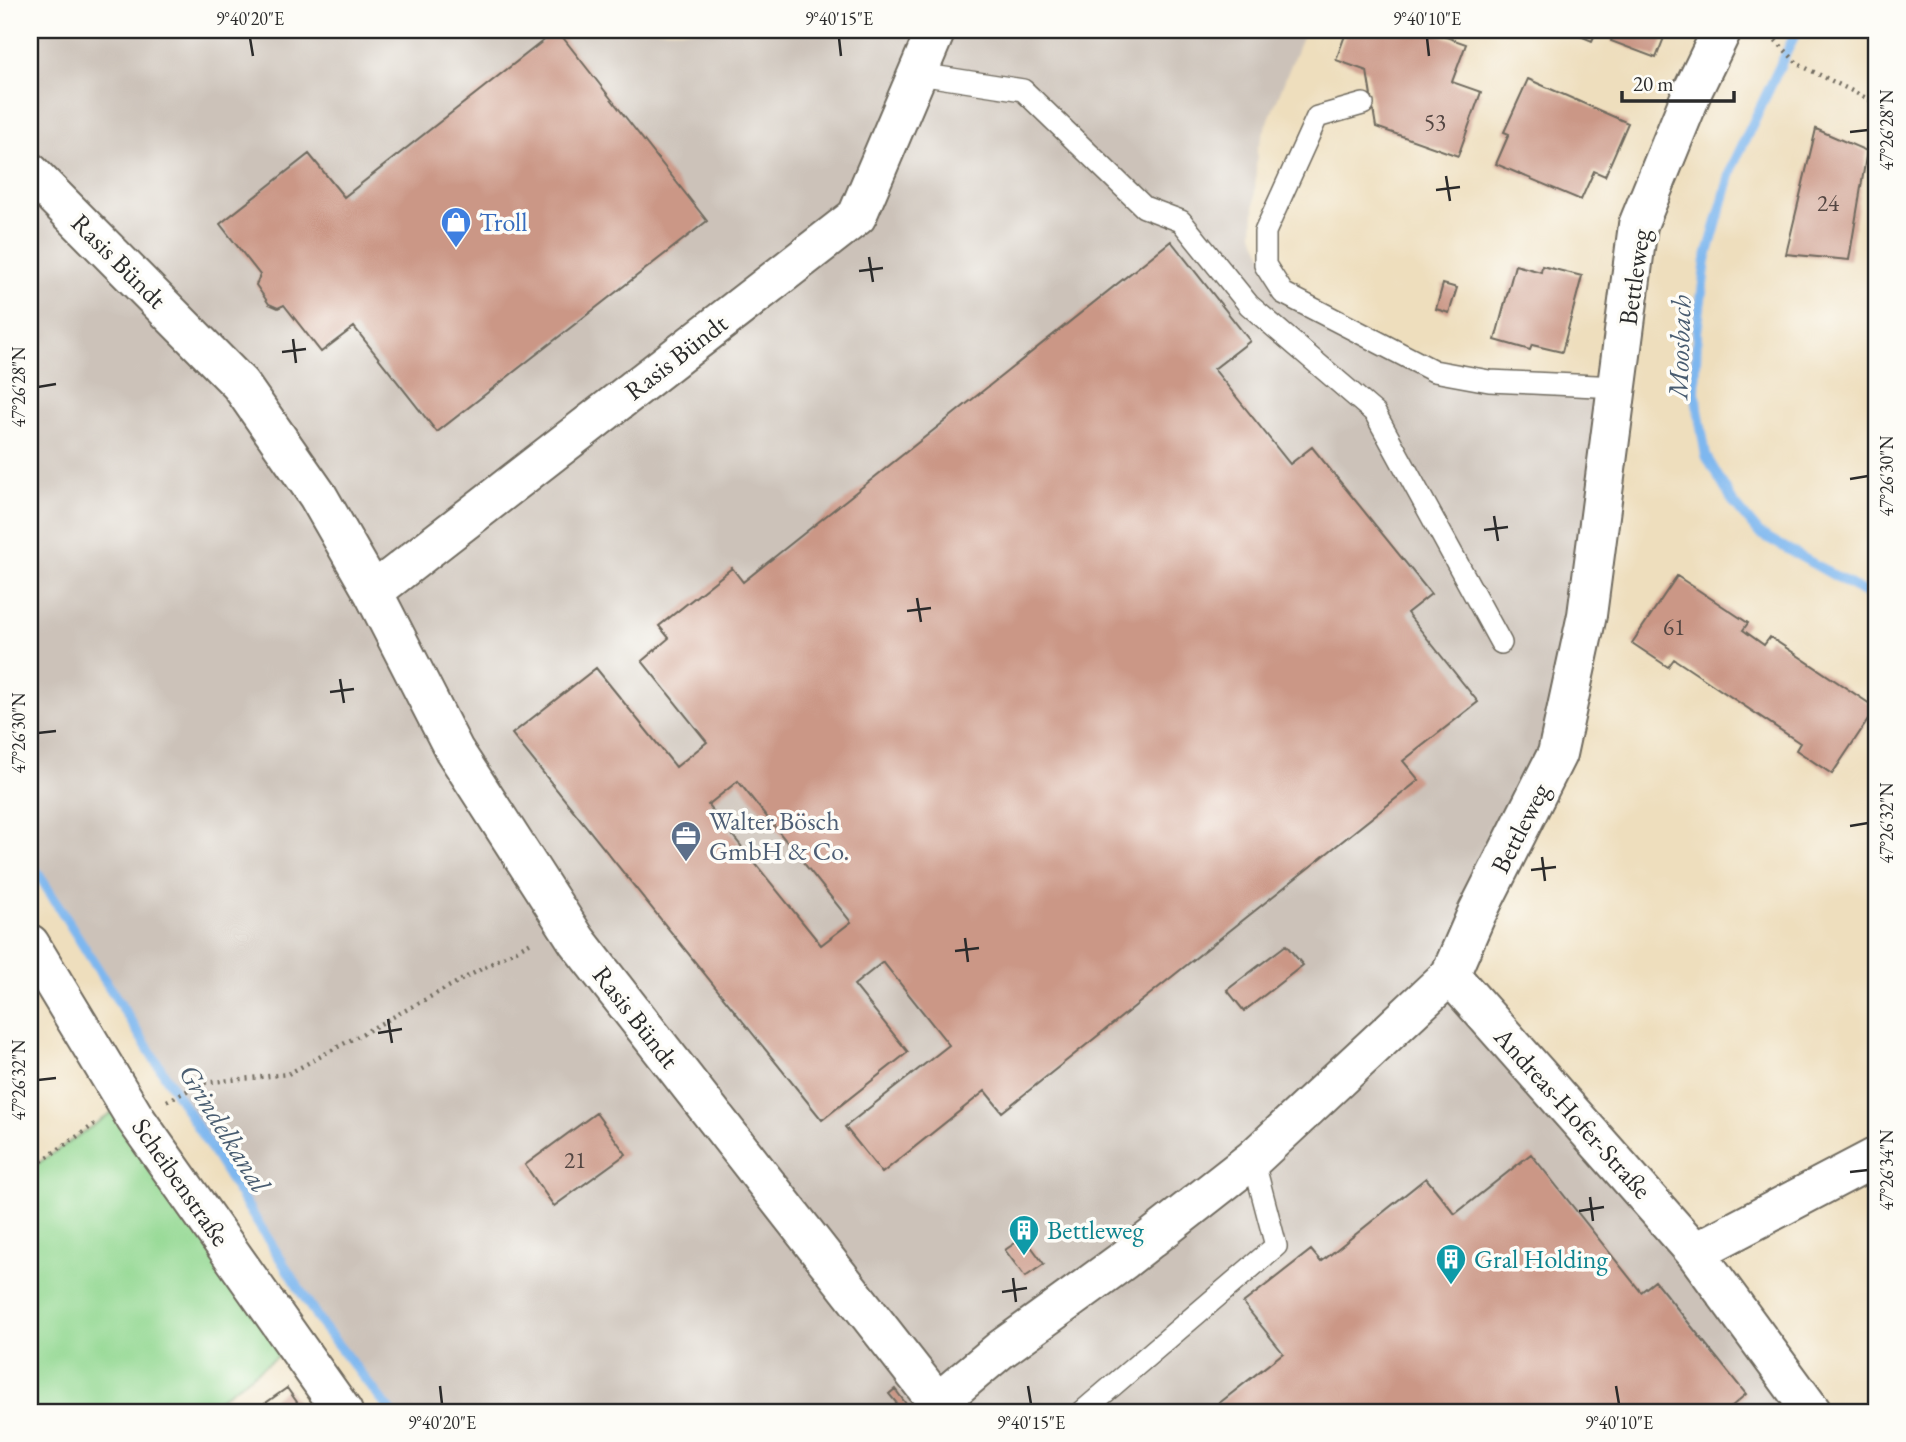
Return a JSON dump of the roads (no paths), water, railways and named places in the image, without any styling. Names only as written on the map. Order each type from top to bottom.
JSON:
[{"type":"street","points":[[919,74],[936,30]]},
{"type":"street","name":"Bettleweg","points":[[941,1408],[1000,1350],[1124,1260],[1253,1158],[1450,975],[1477,913],[1556,754],[1587,615],[1638,225],[1693,90],[1723,30]]},
{"type":"street","name":"Rasis Bündt","points":[[373,592],[857,216],[919,74]]},
{"type":"street","name":"Rasis Bündt","points":[[30,172],[240,384],[318,496],[373,592],[454,750],[565,924],[941,1408]]},
{"type":"street","name":"Scheibenstraße","points":[[30,944],[126,1103],[343,1412]]},
{"type":"street","name":"Andreas-Hofer-Straße","points":[[1450,975],[1695,1252],[1812,1412]]},
{"type":"street","points":[[1695,1252],[1876,1157]]},
{"type":"lane","points":[[919,74],[1023,90],[1144,207],[1181,221],[1249,305],[1375,414],[1502,643]]},
{"type":"lane","points":[[1363,104],[1318,117],[1265,232],[1265,265],[1283,293],[1434,371],[1489,381],[1618,387]]},
{"type":"lane","points":[[1082,1412],[1276,1247],[1253,1158]]},
{"type":"waterway","name":"Moosbach","points":[[1797,30],[1733,165],[1706,260],[1697,331],[1695,392],[1706,456],[1733,502],[1759,533],[1876,599]]},
{"type":"waterway","name":"Grindelkanal","points":[[30,861],[322,1325],[391,1412]]},
{"type":"place","name":"Troll","points":[[456,249]]},
{"type":"place","name":"Walter Bösch GmbH & Co.","points":[[686,863]]},
{"type":"place","name":"Bettleweg","points":[[1024,1257]]},
{"type":"place","name":"Gral Holding","points":[[1451,1286]]}]
